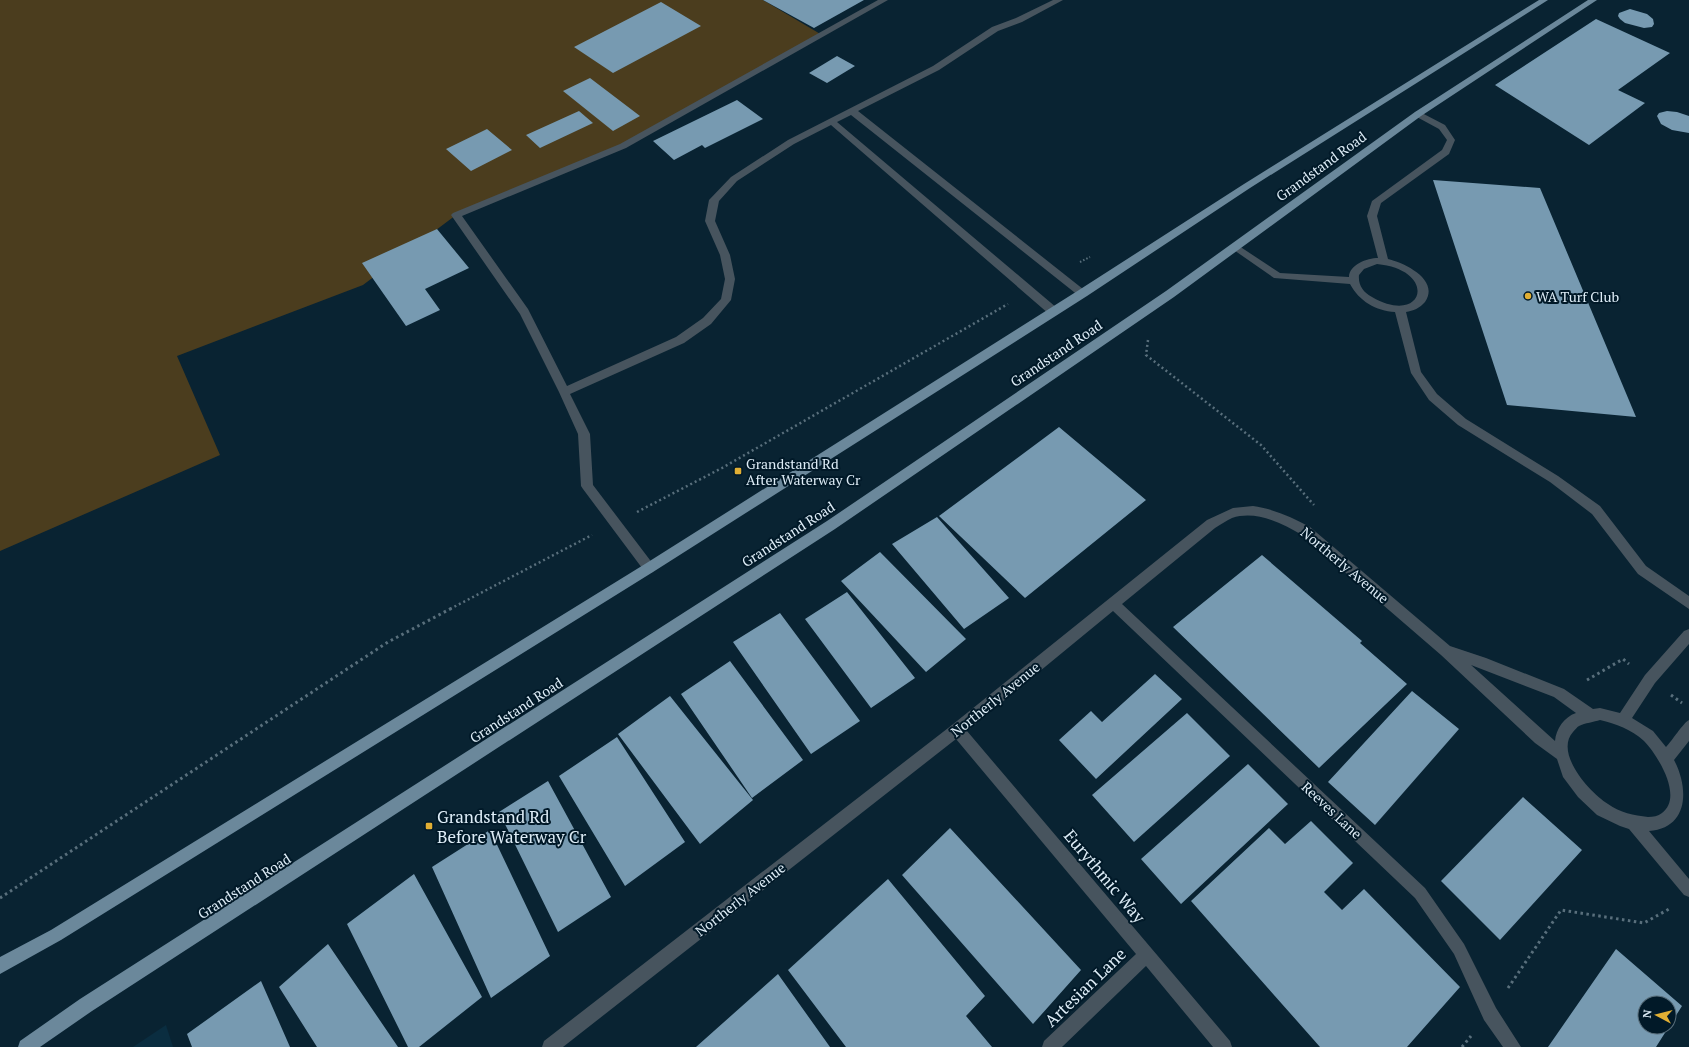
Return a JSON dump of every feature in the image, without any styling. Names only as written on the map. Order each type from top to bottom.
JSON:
[{"type":"main road","name":"Grandstand Road","points":[[0,966],[63,930],[649,568],[1128,264],[1247,186],[1544,0]]},
{"type":"main road","name":"Grandstand Road","points":[[26,1047],[93,1001],[831,525],[1236,248],[1418,114],[1593,0]]},
{"type":"street","points":[[649,568],[587,486],[584,434],[564,392],[524,312],[456,215],[623,146],[884,0]]},
{"type":"street","points":[[564,392],[680,340],[707,321],[726,300],[730,279],[725,255],[710,221],[714,200],[734,178],[791,142],[936,68],[995,29],[1019,20],[1058,0]]},
{"type":"street","points":[[852,111],[1083,292]]},
{"type":"street","points":[[1384,262],[1372,216],[1377,201],[1446,152],[1451,140],[1442,127],[1418,114]]},
{"type":"street","points":[[831,122],[1053,311]]},
{"type":"street","points":[[1236,248],[1278,276],[1353,281]]},
{"type":"street","points":[[1371,262],[1384,262],[1396,265],[1417,277],[1424,290],[1423,298],[1417,305],[1400,310],[1388,308],[1370,302],[1361,294],[1353,281],[1354,274],[1359,267],[1371,262]]},
{"type":"street","points":[[1400,310],[1416,373],[1433,397],[1462,422],[1554,479],[1596,510],[1642,570],[1689,603]]},
{"type":"street","name":"Northerly Avenue","points":[[550,1047],[957,730],[1211,524],[1232,514],[1246,511],[1260,512],[1284,518],[1306,531],[1446,651],[1534,732],[1562,754]]},
{"type":"street","name":"Reeves Lane","points":[[1113,602],[1420,893],[1459,949],[1490,1014],[1513,1047]]},
{"type":"street","points":[[1623,720],[1650,679],[1689,635]]},
{"type":"street","name":"Northerly Avenue","points":[[1446,651],[1486,664],[1559,693],[1590,715]]},
{"type":"street","points":[[1600,714],[1623,720],[1640,729],[1655,741],[1668,756],[1677,771],[1685,805],[1665,820],[1650,824],[1634,823],[1618,818],[1602,809],[1586,797],[1574,783],[1566,768],[1562,754],[1561,739],[1567,728],[1577,719],[1590,715],[1600,714]]},
{"type":"street","points":[[1668,756],[1683,738],[1689,727]]},
{"type":"street","name":"Eurythmic Way","points":[[957,730],[1224,1047]]},
{"type":"street","points":[[1634,823],[1689,890]]},
{"type":"street","name":"Artesian Lane","points":[[1050,1047],[1146,955]]},
{"type":"path","points":[[1060,274],[1106,248],[1128,264]]},
{"type":"path","points":[[0,898],[388,642],[722,468],[1030,291]]},
{"type":"path","points":[[1149,335],[1146,355],[1261,445],[1317,509]]},
{"type":"path","points":[[1580,683],[1601,674],[1615,663],[1623,660],[1683,704]]},
{"type":"path","points":[[1462,1047],[1490,1014],[1561,910],[1644,923],[1676,905]]},
{"type":"shaded area","points":[[0,0],[763,0],[822,35],[623,146],[456,215],[363,285],[177,356],[220,455],[0,551]]},
{"type":"shaded area","points":[[166,1025],[173,1047],[133,1047]]},
{"type":"building","points":[[763,0],[864,0],[814,28]]},
{"type":"building","points":[[661,2],[701,26],[613,73],[574,47]]},
{"type":"building","points":[[1630,9],[1647,14],[1653,19],[1654,24],[1652,27],[1644,28],[1625,23],[1620,19],[1618,16],[1619,13]]},
{"type":"building","points":[[1596,19],[1670,53],[1618,90],[1645,103],[1589,145],[1495,85]]},
{"type":"building","points":[[837,56],[855,66],[827,83],[809,73]]},
{"type":"building","points":[[590,78],[640,116],[613,131],[563,91]]},
{"type":"building","points":[[737,100],[763,119],[705,148],[702,145],[674,160],[653,141]]},
{"type":"building","points":[[579,111],[593,123],[540,148],[526,135]]},
{"type":"building","points":[[1667,111],[1677,112],[1689,116],[1689,133],[1672,130],[1661,124],[1657,116],[1659,113]]},
{"type":"building","points":[[487,129],[512,150],[471,171],[446,149]]},
{"type":"building","name":"WA Turf Club","points":[[1433,180],[1540,188],[1636,417],[1507,405]]},
{"type":"building","points":[[437,229],[469,268],[425,289],[440,310],[406,326],[362,263]]},
{"type":"building","points":[[1059,427],[1146,500],[1025,598],[939,516]]},
{"type":"building","points":[[937,517],[1009,598],[964,629],[892,544]]},
{"type":"building","points":[[880,552],[966,639],[926,672],[841,581]]},
{"type":"building","points":[[1262,555],[1362,641],[1360,643],[1407,684],[1319,768],[1173,627]]},
{"type":"building","points":[[847,592],[915,678],[871,708],[805,619]]},
{"type":"building","points":[[780,613],[860,721],[811,754],[733,642]]},
{"type":"building","points":[[730,661],[803,760],[752,798],[681,694]]},
{"type":"building","points":[[1155,674],[1182,699],[1096,779],[1059,740],[1091,711],[1102,722]]},
{"type":"building","points":[[1412,691],[1459,729],[1375,825],[1328,782]]},
{"type":"building","points":[[670,696],[753,800],[700,844],[618,734]]},
{"type":"building","points":[[1187,713],[1230,756],[1134,842],[1092,795]]},
{"type":"building","points":[[617,737],[685,842],[625,886],[559,776]]},
{"type":"building","points":[[1248,764],[1288,804],[1181,904],[1141,859]]},
{"type":"building","points":[[548,781],[611,897],[558,932],[499,812]]},
{"type":"building","points":[[1523,797],[1582,850],[1500,940],[1441,881]]},
{"type":"building","points":[[1311,821],[1353,863],[1324,892],[1342,910],[1364,889],[1460,987],[1407,1047],[1320,1047],[1191,901],[1269,828],[1285,844]]},
{"type":"building","points":[[950,828],[1081,970],[1033,1024],[902,875]]},
{"type":"building","points":[[490,830],[550,956],[491,998],[432,867]]},
{"type":"building","points":[[414,874],[482,997],[419,1047],[408,1047],[347,924]]},
{"type":"building","points":[[888,879],[985,996],[966,1016],[992,1047],[846,1047],[788,970]]},
{"type":"building","points":[[328,944],[398,1047],[317,1047],[279,987]]},
{"type":"building","points":[[1616,949],[1669,995],[1637,995],[1637,1035],[1664,1035],[1656,1047],[1548,1047]]},
{"type":"building","points":[[778,974],[830,1047],[696,1047]]},
{"type":"building","points":[[261,981],[290,1047],[192,1047],[187,1034]]},
{"type":"building","points":[[1677,1002],[1682,1006],[1677,1014]]},
{"type":"place","name":"WA Turf Club","points":[[1528,296]]},
{"type":"place","name":"Grandstand Rd After Waterway Cr","points":[[738,471]]},
{"type":"place","name":"Grandstand Rd Before Waterway Cr","points":[[429,826]]}]
